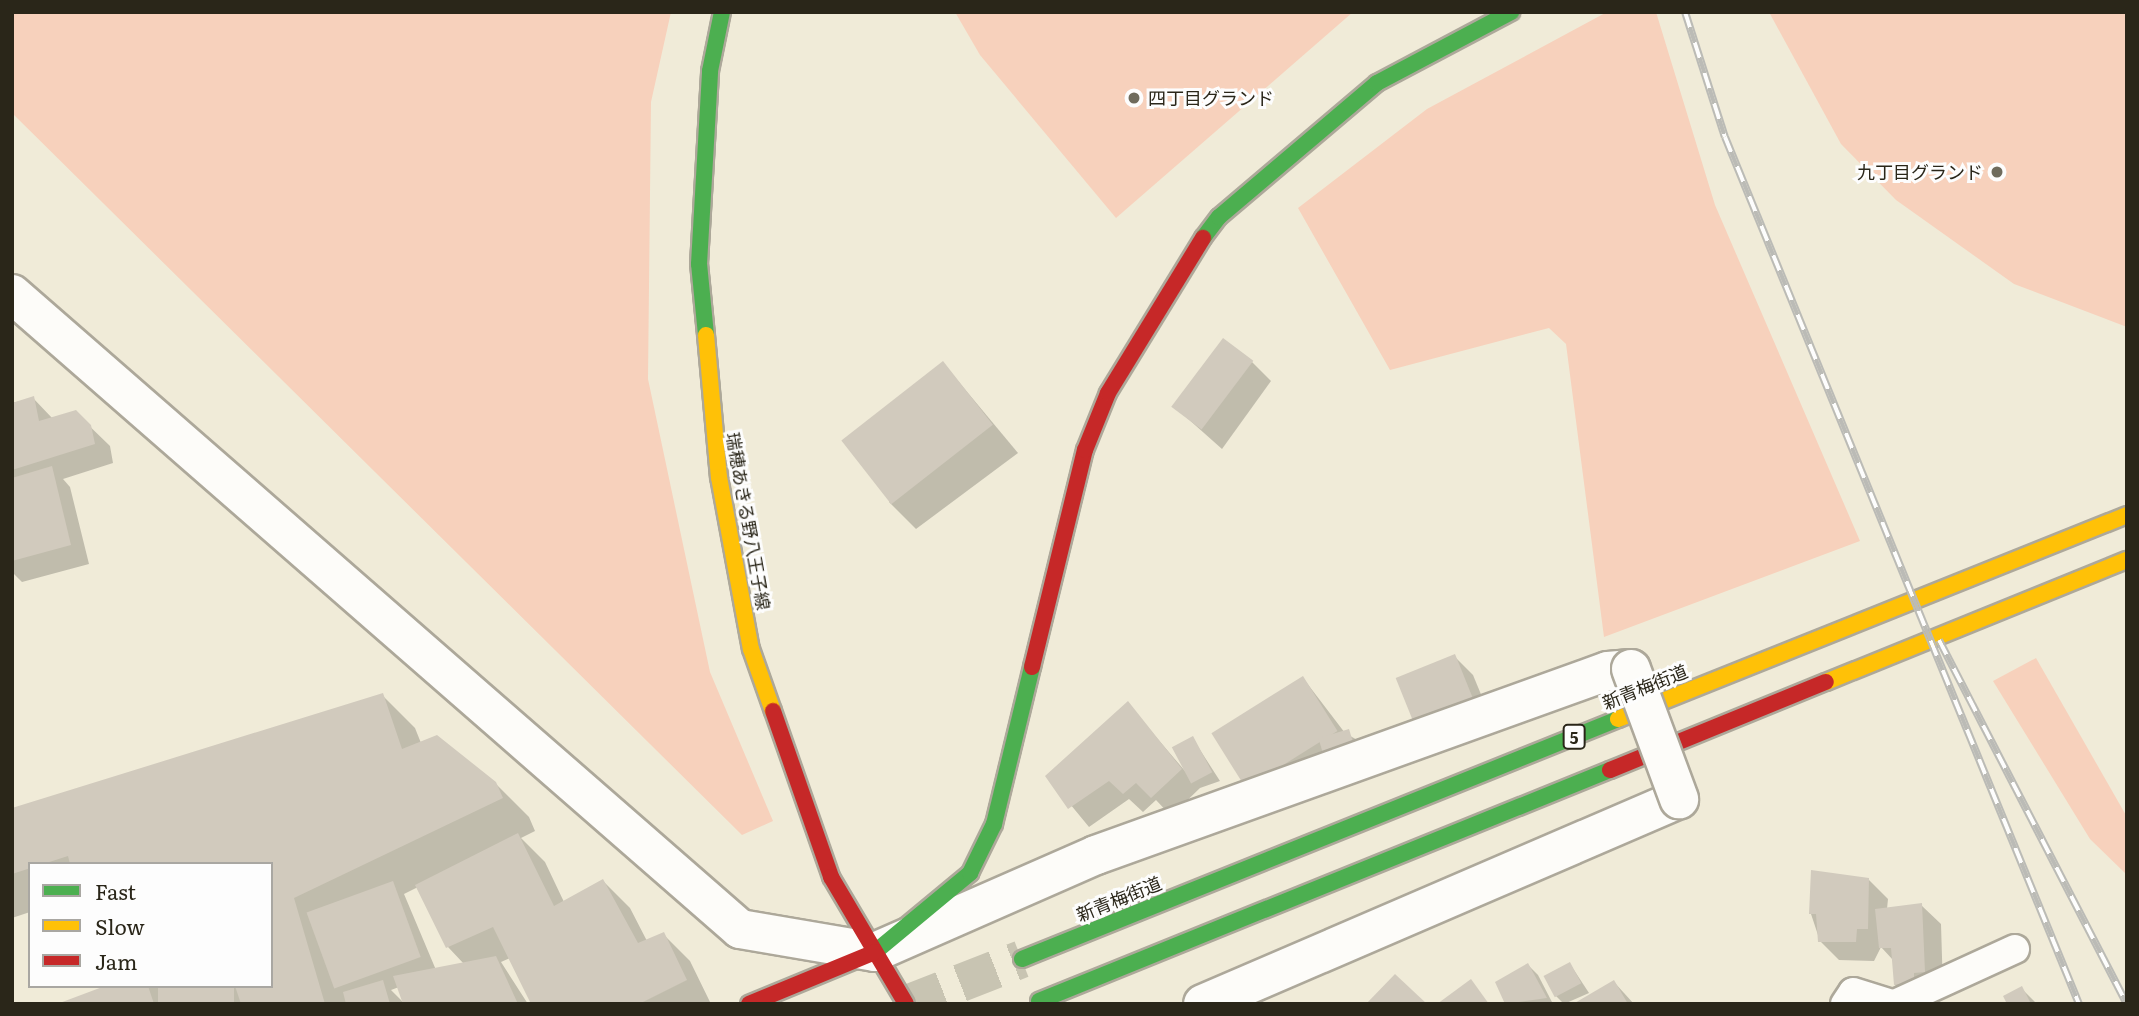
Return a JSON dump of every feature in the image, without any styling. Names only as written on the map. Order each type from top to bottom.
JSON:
[{"type":"main road","name":"瑞穂あきる野八王子線","points":[[722,12],[709,84],[699,264],[719,477],[751,649],[831,877],[906,1004]]},
{"type":"main road","points":[[749,1004],[875,952],[970,873],[994,824],[1085,450],[1113,382],[1174,276],[1219,217],[1329,119],[1377,83],[1511,12]]},
{"type":"main road","name":"新青梅街道","points":[[1022,959],[2127,514]]},
{"type":"main road","points":[[1039,1001],[2127,560]]},
{"type":"street","points":[[12,294],[740,929],[875,952],[1096,855],[1608,671],[1631,669],[1679,799],[1223,1000]]},
{"type":"lane","points":[[1845,1004],[1853,992],[1893,1004],[2015,949]]},
{"type":"shaded area","points":[[12,12],[671,12],[651,102],[648,379],[710,672],[773,821],[742,835],[12,113]]},
{"type":"shaded area","name":"四丁目グランド","points":[[955,12],[1353,12],[1116,218],[980,55]]},
{"type":"shaded area","points":[[1607,12],[1656,12],[1715,205],[1860,541],[1604,637],[1566,344],[1549,328],[1390,370],[1298,208],[1427,109]]},
{"type":"shaded area","name":"九丁目グランド","points":[[1769,12],[2127,12],[2127,327],[2014,284],[1896,200],[1841,144]]},
{"type":"shaded area","points":[[2036,658],[2127,817],[2127,875],[2090,839],[1993,681]]},
{"type":"building","points":[[1223,338],[1253,361],[1202,430],[1171,407]]},
{"type":"building","points":[[943,361],[993,425],[891,504],[841,440]]},
{"type":"building","points":[[34,396],[39,421],[76,410],[91,425],[95,444],[12,470],[12,403]]},
{"type":"building","points":[[52,466],[71,545],[12,561],[12,478]]},
{"type":"building","points":[[1455,654],[1474,702],[1415,726],[1396,678]]},
{"type":"building","points":[[1303,676],[1337,731],[1246,788],[1211,733]]},
{"type":"building","points":[[383,693],[402,749],[437,735],[496,782],[503,798],[294,898],[325,1004],[241,1004],[236,988],[273,988],[273,862],[70,862],[68,856],[49,862],[28,862],[28,869],[12,874],[12,808]]},
{"type":"building","points":[[1128,701],[1182,769],[1151,798],[1136,783],[1123,794],[1109,781],[1068,809],[1045,776]]},
{"type":"building","points":[[1349,729],[1355,749],[1325,758],[1318,738]]},
{"type":"building","points":[[1193,736],[1212,772],[1191,783],[1172,747]]},
{"type":"building","points":[[518,833],[554,906],[603,879],[638,943],[664,932],[687,980],[639,1004],[531,1004],[493,927],[446,948],[415,885]]},
{"type":"building","points":[[1811,870],[1869,878],[1868,929],[1857,929],[1856,942],[1818,942],[1816,914],[1809,914]]},
{"type":"building","points":[[393,881],[421,957],[334,989],[307,912]]},
{"type":"building","points":[[1922,903],[1925,972],[1914,973],[1914,982],[1894,985],[1891,948],[1879,948],[1875,909]]},
{"type":"building","points":[[496,956],[518,1004],[403,1004],[393,976]]},
{"type":"building","points":[[1570,962],[1581,983],[1555,997],[1544,976]]},
{"type":"building","points":[[1528,963],[1547,998],[1505,1004],[1495,982]]},
{"type":"building","points":[[1395,974],[1427,1004],[1366,1004]]},
{"type":"building","points":[[1471,979],[1489,1004],[1437,1004]]},
{"type":"building","points":[[383,980],[390,1004],[346,1004],[343,992]]},
{"type":"building","points":[[1614,980],[1628,1004],[1573,1004]]},
{"type":"building","points":[[2022,986],[2031,1004],[2007,1004],[2003,996]]},
{"type":"building","points":[[100,988],[149,988],[154,1004],[57,1004]]},
{"type":"building","points":[[158,988],[234,988],[234,1004],[158,1004]]},
{"type":"tunnel","points":[[907,1004],[1022,959]]},
{"type":"railway","points":[[1685,12],[1725,137],[2079,1004]]},
{"type":"railway","points":[[1939,640],[2127,1004]]},
{"type":"traffic: fast","points":[[706,335],[699,264],[710,71],[722,12]]},
{"type":"traffic: fast","points":[[1203,238],[1219,217],[1377,83],[1511,12]]},
{"type":"traffic: fast","points":[[875,952],[970,873],[994,824],[1032,667]]},
{"type":"traffic: fast","points":[[1022,959],[1618,719]]},
{"type":"traffic: fast","points":[[1039,1001],[1610,770]]},
{"type":"traffic: slow","points":[[706,335],[719,477],[751,649],[773,711]]},
{"type":"traffic: slow","points":[[1618,719],[2127,515]]},
{"type":"traffic: slow","points":[[1826,682],[2127,560]]},
{"type":"traffic: jam","points":[[1032,667],[1085,450],[1108,393],[1203,238]]},
{"type":"traffic: jam","points":[[1610,770],[1826,682]]},
{"type":"traffic: jam","points":[[773,711],[831,877],[906,1004]]},
{"type":"traffic: jam","points":[[749,1004],[875,952]]},
{"type":"place","name":"四丁目グランド","points":[[1134,98]]},
{"type":"place","name":"九丁目グランド","points":[[1997,172]]}]
